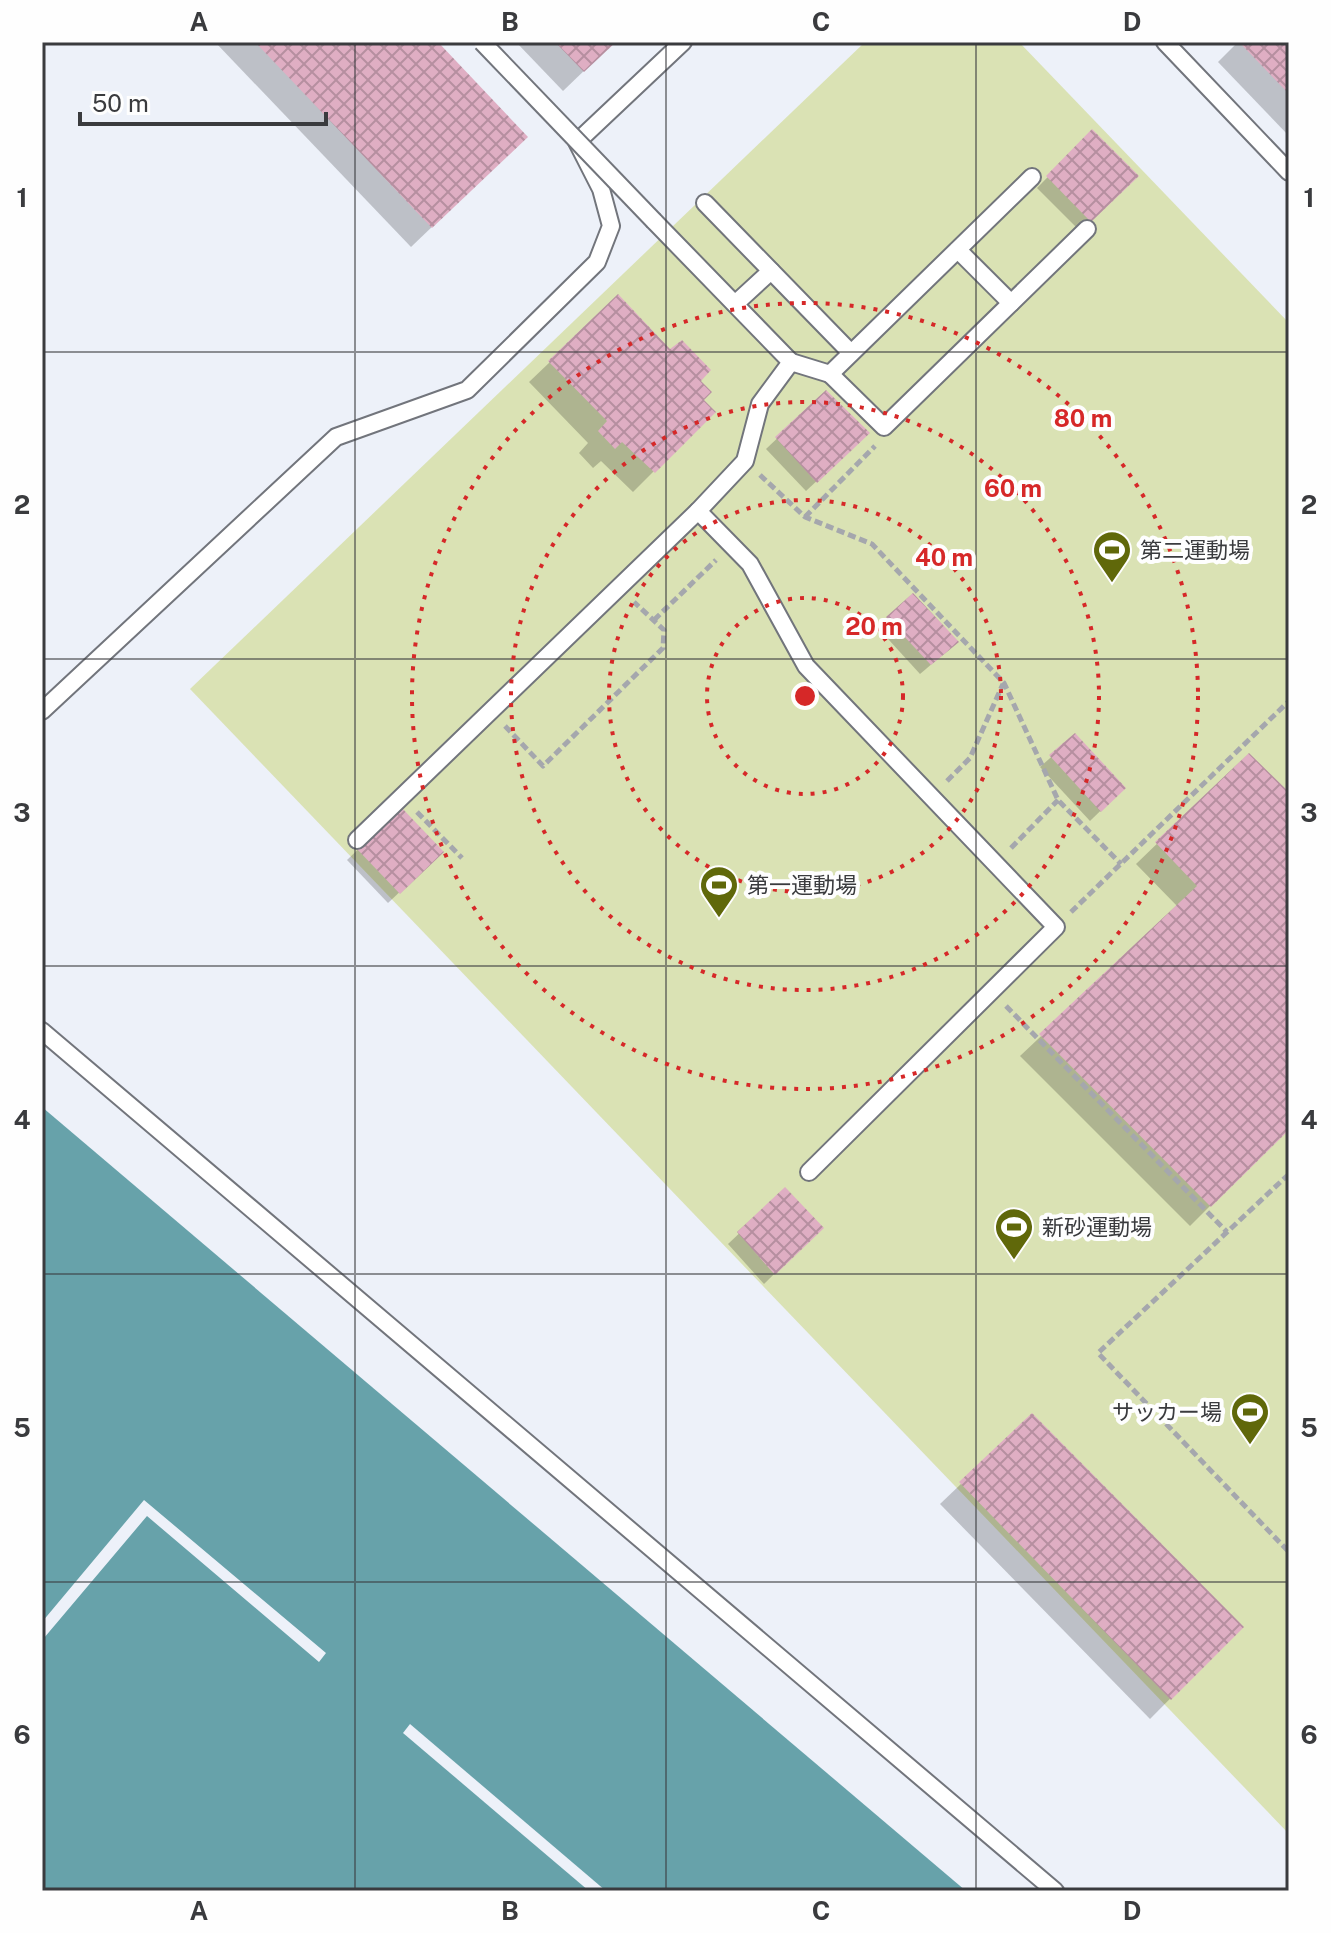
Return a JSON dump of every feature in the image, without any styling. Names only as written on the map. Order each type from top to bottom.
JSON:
[{"type":"lane","points":[[482,42],[791,362],[830,374],[884,427],[1087,229]]},
{"type":"lane","points":[[42,711],[336,437],[467,390],[597,262],[611,226],[601,189],[577,142],[683,42]]},
{"type":"lane","points":[[1165,42],[1289,172]]},
{"type":"lane","points":[[830,374],[1032,177]]},
{"type":"lane","points":[[705,203],[851,353]]},
{"type":"lane","points":[[958,250],[1011,303]]},
{"type":"lane","points":[[735,304],[771,271]]},
{"type":"lane","points":[[357,840],[698,511],[745,461],[760,404],[791,362]]},
{"type":"lane","points":[[698,511],[750,564],[806,666],[1056,927],[809,1172]]},
{"type":"lane","points":[[42,1031],[1055,1891]]},
{"type":"path","points":[[805,517],[876,445],[884,427]]},
{"type":"path","points":[[745,461],[805,517],[872,544],[1004,683],[1058,800],[1121,864]]},
{"type":"path","points":[[654,620],[731,545]]},
{"type":"path","points":[[491,712],[543,766],[663,648],[664,630],[619,588]]},
{"type":"path","points":[[932,797],[970,758],[1004,683]]},
{"type":"path","points":[[1056,927],[1289,701]]},
{"type":"path","points":[[402,797],[462,858]]},
{"type":"path","points":[[996,864],[1058,800]]},
{"type":"path","points":[[991,991],[1227,1232]]},
{"type":"path","points":[[1289,1174],[1098,1353],[1289,1552]]},
{"type":"green space","name":"新砂運動場","points":[[865,42],[1019,42],[1289,323],[1289,1834],[190,689]]},
{"type":"water","points":[[42,1107],[966,1891],[42,1891]]},
{"type":"pier","points":[[144,1500],[326,1653],[319,1662],[147,1516],[44,1638],[42,1622]]},
{"type":"pier","points":[[410,1724],[606,1891],[589,1891],[403,1733]]},
{"type":"building","points":[[255,42],[438,42],[528,137],[432,228]]},
{"type":"building","points":[[555,42],[616,42],[584,72]]},
{"type":"building","points":[[1239,42],[1289,42],[1289,94]]},
{"type":"building","points":[[1092,129],[1139,176],[1091,222],[1046,176]]},
{"type":"building","points":[[618,294],[670,349],[682,340],[711,370],[701,381],[712,392],[704,400],[716,412],[655,473],[622,442],[615,449],[598,431],[607,421],[548,361]]},
{"type":"building","points":[[826,390],[870,433],[817,483],[775,437]]},
{"type":"building","points":[[913,593],[959,642],[931,665],[886,617]]},
{"type":"building","points":[[1075,733],[1126,788],[1101,812],[1049,755]]},
{"type":"building","points":[[1249,753],[1289,792],[1289,1130],[1211,1207],[1039,1034],[1197,886],[1155,842]]},
{"type":"building","points":[[400,806],[444,852],[400,894],[356,848]]},
{"type":"building","points":[[785,1187],[824,1228],[775,1275],[737,1232]]},
{"type":"building","points":[[1032,1413],[1244,1627],[1171,1700],[959,1482]]},
{"type":"place","name":"第二運動場","points":[[1112,584]]},
{"type":"place","name":"第一運動場","points":[[719,919]]},
{"type":"place","name":"新砂運動場","points":[[1014,1261]]},
{"type":"place","name":"サッカー場","points":[[1250,1446]]}]
